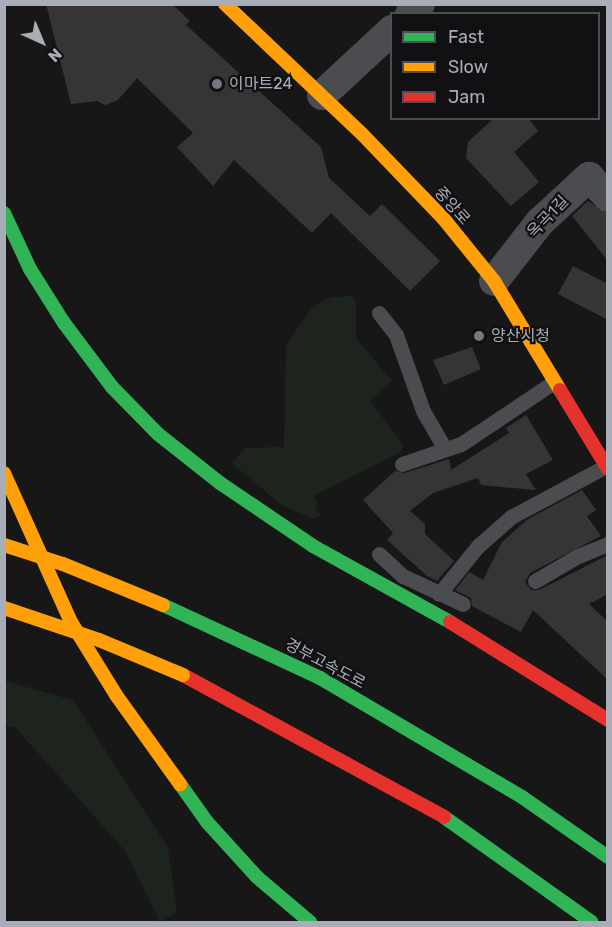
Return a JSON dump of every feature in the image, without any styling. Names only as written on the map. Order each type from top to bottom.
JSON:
[{"type":"main road","name":"중앙로","points":[[225,4],[322,95],[443,218],[494,281],[607,467]]},
{"type":"main road","points":[[4,213],[30,269],[64,323],[112,387],[158,434],[220,483],[313,546],[435,613],[608,720]]},
{"type":"main road","points":[[4,473],[71,622],[116,695],[207,822],[257,877],[310,922]]},
{"type":"main road","name":"경부고속도로","points":[[4,544],[63,564],[231,633],[370,706],[522,797],[608,857]]},
{"type":"main road","points":[[4,608],[99,640],[183,675],[436,811],[592,922]]},
{"type":"street","points":[[322,95],[390,32]]},
{"type":"street","name":"옥곡1길","points":[[494,281],[540,222],[589,177],[608,197]]},
{"type":"lane","points":[[379,313],[396,335],[423,411],[445,449]]},
{"type":"lane","points":[[402,464],[460,444],[554,382]]},
{"type":"lane","points":[[439,594],[478,546],[511,517],[607,467]]},
{"type":"lane","points":[[535,581],[578,555],[608,544]]},
{"type":"lane","points":[[379,554],[403,576],[463,604]]},
{"type":"shaded area","points":[[352,296],[356,300],[356,338],[392,381],[370,400],[403,445],[401,452],[313,496],[317,501],[316,510],[322,514],[313,519],[281,505],[232,463],[245,448],[284,447],[286,345],[314,305],[332,297]]},
{"type":"shaded area","points":[[5,681],[73,700],[168,848],[177,912],[160,922],[125,851],[15,727],[5,725]]},
{"type":"building","points":[[46,4],[172,4],[190,21],[186,25],[321,147],[329,178],[370,216],[382,204],[440,261],[410,291],[331,213],[312,233],[234,160],[213,186],[177,147],[193,133],[137,78],[118,100],[105,105],[97,101],[71,104]]},
{"type":"building","points":[[492,120],[530,120],[538,131],[514,152],[539,182],[511,206],[466,158],[468,142]]},
{"type":"building","points":[[588,201],[608,214],[608,261],[572,216]]},
{"type":"building","points":[[573,266],[608,284],[608,320],[558,294]]},
{"type":"building","points":[[472,347],[481,369],[444,385],[433,360]]},
{"type":"building","points":[[526,415],[553,460],[526,474],[536,490],[481,485],[478,478],[433,493],[410,511],[425,524],[425,534],[454,561],[437,581],[427,576],[387,540],[393,533],[363,500],[395,471],[405,473],[449,459],[451,470],[509,433],[506,428]]},
{"type":"building","points":[[582,490],[596,510],[587,516],[601,536],[530,573],[525,582],[531,590],[539,590],[608,555],[608,594],[589,604],[608,622],[608,680],[533,610],[521,632],[472,606],[471,598],[455,590],[469,572],[483,580],[502,542],[528,519]]},
{"type":"traffic: fast","points":[[4,213],[30,269],[64,323],[112,387],[158,434],[220,483],[313,546],[450,622]]},
{"type":"traffic: fast","points":[[163,605],[320,678],[522,797],[608,857]]},
{"type":"traffic: fast","points":[[180,784],[207,822],[257,877],[310,922]]},
{"type":"traffic: fast","points":[[444,817],[592,922]]},
{"type":"traffic: slow","points":[[225,4],[363,135],[443,218],[494,281],[560,390]]},
{"type":"traffic: slow","points":[[4,473],[71,622],[116,695],[180,784]]},
{"type":"traffic: slow","points":[[4,545],[63,564],[163,605]]},
{"type":"traffic: slow","points":[[4,608],[99,640],[183,675]]},
{"type":"traffic: jam","points":[[560,390],[608,469]]},
{"type":"traffic: jam","points":[[450,622],[608,720]]},
{"type":"traffic: jam","points":[[183,675],[444,817]]},
{"type":"place","name":"이마트24","points":[[217,84]]},
{"type":"place","name":"양산시청","points":[[479,336]]}]
